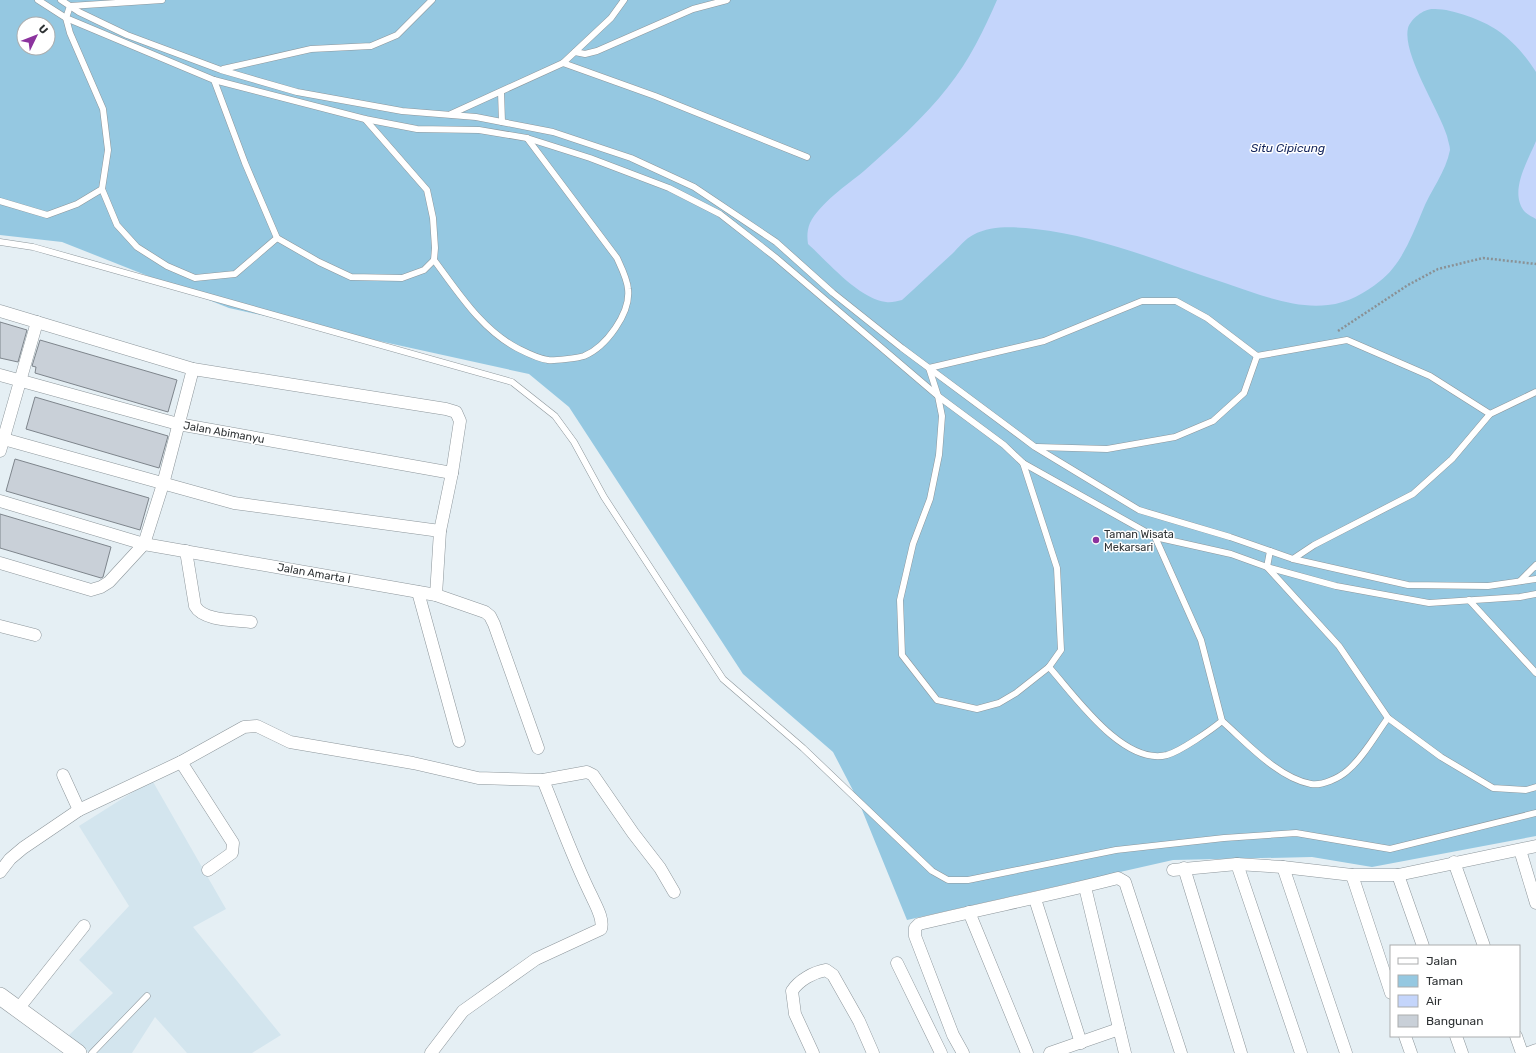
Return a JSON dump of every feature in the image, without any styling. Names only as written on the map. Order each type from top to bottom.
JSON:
[{"type":"street","points":[[0,311],[193,369],[446,409],[456,412],[460,421],[452,473],[440,531],[436,595]]},
{"type":"street","points":[[0,451],[2,438],[37,322]]},
{"type":"street","points":[[0,563],[91,590],[101,587],[109,582],[144,544],[163,484],[193,369]]},
{"type":"street","name":"Jalan Abimanyu","points":[[0,375],[178,424],[452,473]]},
{"type":"street","points":[[2,438],[234,503],[440,531]]},
{"type":"street","name":"Jalan Amarta I","points":[[0,501],[144,544],[436,595],[485,612],[490,616],[494,624],[538,748]]},
{"type":"street","points":[[186,551],[195,606],[198,612],[205,616],[251,622]]},
{"type":"street","points":[[418,592],[459,741]]},
{"type":"street","points":[[0,626],[35,635]]},
{"type":"street","points":[[0,872],[10,859],[23,848],[79,810],[181,762],[234,731],[244,727],[257,726],[290,742],[413,763],[478,778],[543,780],[587,772],[593,775],[633,833],[660,868],[674,892]]},
{"type":"street","points":[[181,762],[232,843],[232,853],[208,870]]},
{"type":"street","points":[[63,775],[79,810]]},
{"type":"street","points":[[431,1053],[463,1011],[536,959],[601,928],[603,924],[576,865],[543,780]]},
{"type":"street","points":[[1241,1053],[1178,869],[1237,864],[1283,867],[1352,876],[1398,875],[1454,862],[1536,846]]},
{"type":"street","points":[[1520,850],[1536,903]]},
{"type":"street","points":[[1454,862],[1484,945]]},
{"type":"street","points":[[1237,864],[1301,1053]]},
{"type":"street","points":[[1283,867],[1346,1053]]},
{"type":"street","points":[[1398,875],[1423,945]]},
{"type":"street","points":[[1352,876],[1390,990]]},
{"type":"street","points":[[962,1053],[953,1035],[915,936],[915,928],[919,924],[1035,899],[1118,878],[1125,882],[1181,1053]]},
{"type":"street","points":[[1085,887],[1126,1053]]},
{"type":"street","points":[[1035,899],[1081,1043]]},
{"type":"street","points":[[969,912],[1027,1053]]},
{"type":"street","points":[[18,1009],[84,926]]},
{"type":"street","points":[[897,963],[941,1053]]},
{"type":"street","points":[[813,1053],[795,1014],[792,990],[795,986],[807,978],[826,970],[833,974],[859,1021],[873,1053]]},
{"type":"street","points":[[0,996],[78,1053]]},
{"type":"street","points":[[1050,1053],[1119,1029]]},
{"type":"street","points":[[1405,1037],[1411,1053]]},
{"type":"street","points":[[1456,1037],[1462,1053]]},
{"type":"street","points":[[1516,1037],[1522,1053]]},
{"type":"street","points":[[1528,1053],[1536,1050]]},
{"type":"lane","points":[[38,0],[66,18],[214,80],[364,119],[417,129],[479,130],[527,138],[590,158],[669,188],[720,214],[775,257],[938,396],[1004,445],[1023,463],[1156,537],[1231,554],[1267,567],[1336,586],[1429,603],[1536,594]]},
{"type":"lane","points":[[61,0],[79,12],[127,35],[221,70],[297,92],[402,111],[502,122],[553,132],[631,158],[694,187],[776,242],[833,293],[929,368],[1035,447],[1139,510],[1293,559],[1408,585],[1488,586],[1536,579]]},
{"type":"lane","points":[[70,6],[162,0]]},
{"type":"lane","points":[[221,70],[311,50],[371,46],[397,35],[432,0]]},
{"type":"lane","points":[[449,115],[563,63],[611,18],[624,0]]},
{"type":"lane","points":[[575,52],[586,54],[597,51],[693,9],[727,0]]},
{"type":"lane","points":[[70,6],[66,18],[70,33],[104,109],[108,150],[102,189],[117,225],[137,247],[167,266],[195,278],[235,274],[277,238]]},
{"type":"lane","points":[[563,63],[655,96],[806,157]]},
{"type":"lane","points":[[214,80],[245,163],[277,238],[319,262],[351,277],[402,278],[424,270],[434,260],[435,248],[433,218],[427,190],[364,119]]},
{"type":"lane","points":[[501,92],[502,122]]},
{"type":"lane","points":[[434,260],[470,307],[495,334],[517,348],[548,360],[562,359],[584,356],[610,338],[619,324],[625,308],[628,290],[617,258],[527,138]]},
{"type":"lane","points":[[0,201],[47,215],[77,204],[102,189]]},
{"type":"lane","points":[[0,242],[33,247],[512,382],[536,399],[555,416],[574,442],[604,496],[723,679],[803,748],[932,871],[948,880],[968,880],[1116,850],[1224,838],[1296,833],[1390,849],[1536,813]]},
{"type":"lane","points":[[929,368],[1044,341],[1142,301],[1176,301],[1207,318],[1257,356],[1347,340],[1430,376],[1490,414]]},
{"type":"lane","points":[[1035,447],[1107,449],[1175,437],[1213,421],[1244,393],[1257,356]]},
{"type":"lane","points":[[929,368],[938,396],[942,416],[940,455],[930,499],[913,544],[900,600],[902,655],[937,700],[977,709],[999,703],[1011,696],[1049,667],[1061,650],[1057,568],[1023,463]]},
{"type":"lane","points":[[1293,559],[1314,545],[1413,494],[1452,459],[1490,414],[1536,392]]},
{"type":"lane","points":[[1156,537],[1201,640],[1222,721],[1262,757],[1288,775],[1312,784],[1332,780],[1347,771],[1388,718]]},
{"type":"lane","points":[[1267,567],[1270,551]]},
{"type":"lane","points":[[1520,581],[1536,565]]},
{"type":"lane","points":[[1267,567],[1339,646],[1388,718],[1441,757],[1493,788],[1526,790],[1536,787]]},
{"type":"lane","points":[[1469,600],[1536,673]]},
{"type":"lane","points":[[1049,667],[1120,743],[1146,755],[1168,755],[1209,732],[1222,721]]},
{"type":"lane","points":[[92,1053],[147,996]]},
{"type":"path","points":[[1336,333],[1408,285],[1438,269],[1483,258],[1536,264]]},
{"type":"shaded area","points":[[152,780],[226,909],[193,927],[281,1035],[252,1053],[187,1053],[155,1017],[132,1053],[89,1053],[67,1037],[113,993],[79,960],[129,906],[79,826]]},
{"type":"green space","name":"Taman Wisata Mekarsari","points":[[0,0],[1536,0],[1536,836],[1372,867],[1312,857],[1173,860],[907,920],[858,800],[833,752],[743,674],[569,407],[529,374],[229,308],[62,242],[0,235]]},
{"type":"water","name":"Situ Cipicung","points":[[997,0],[1536,0],[1536,72],[1524,55],[1503,34],[1491,26],[1475,19],[1448,10],[1429,9],[1418,15],[1412,21],[1408,28],[1410,52],[1422,82],[1443,125],[1450,150],[1445,166],[1425,204],[1410,240],[1394,267],[1380,281],[1368,290],[1356,297],[1342,302],[1315,306],[1289,303],[1263,296],[1107,244],[1059,233],[1012,227],[996,228],[980,232],[970,237],[902,300],[888,302],[876,299],[865,294],[844,279],[808,244],[808,228],[810,223],[820,208],[827,201],[864,171],[897,141],[939,98],[956,77],[969,56]]},
{"type":"water","points":[[1536,141],[1536,219],[1525,212],[1520,204],[1518,195],[1521,176]]},
{"type":"building","points":[[0,322],[27,330],[18,362],[0,358]]},
{"type":"building","points":[[40,340],[177,380],[168,412],[35,373],[36,367],[32,366]]},
{"type":"building","points":[[35,397],[168,436],[159,468],[26,429]]},
{"type":"building","points":[[15,459],[149,498],[140,530],[6,491]]},
{"type":"building","points":[[0,514],[111,547],[103,577],[101,578],[0,548]]},
{"type":"place","name":"Taman Wisata Mekarsari","points":[[1096,540]]}]
